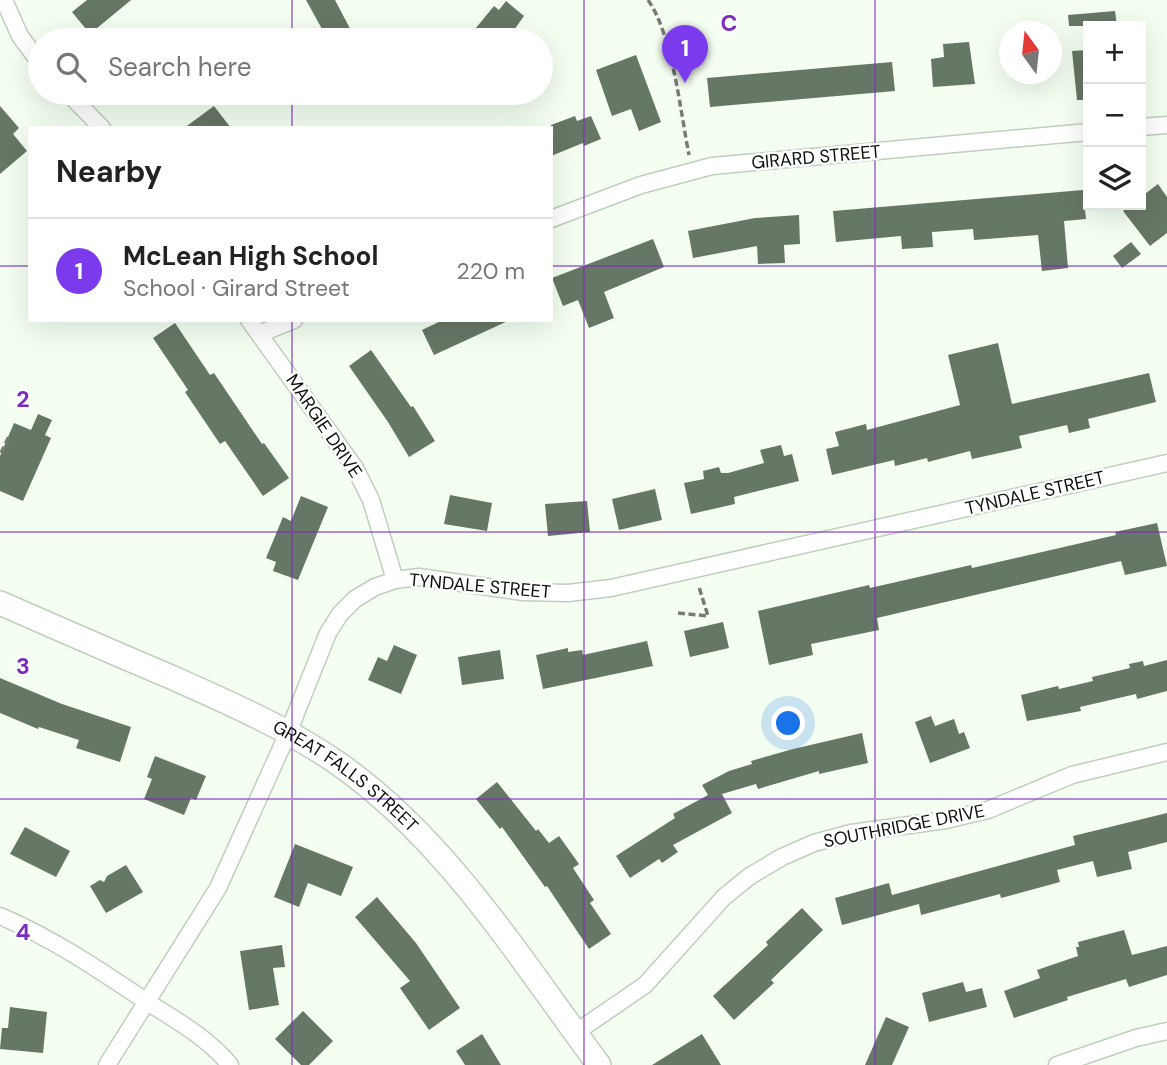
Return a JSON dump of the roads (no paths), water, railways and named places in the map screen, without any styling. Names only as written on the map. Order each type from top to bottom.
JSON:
[{"type":"main road","name":"GREAT FALLS STREET","points":[[0,603],[208,694],[288,733],[335,761],[368,786],[434,849],[496,926],[599,1065]]},
{"type":"street","points":[[5,0],[20,36],[28,47]]},
{"type":"street","points":[[80,105],[100,126]]},
{"type":"street","points":[[1146,127],[1167,125]]},
{"type":"street","name":"GIRARD STREET","points":[[553,218],[640,185],[712,166],[1083,132]]},
{"type":"street","points":[[254,327],[282,322]]},
{"type":"street","name":"MARGIE DRIVE","points":[[254,327],[355,468],[371,500],[395,580]]},
{"type":"street","name":"TYNDALE STREET","points":[[107,1065],[218,888],[288,733],[328,633],[340,614],[355,599],[375,587],[395,580],[419,578],[523,592],[568,593],[611,588],[1167,464]]},
{"type":"street","name":"SOUTHRIDGE DRIVE","points":[[575,1033],[645,985],[724,897],[750,876],[782,857],[814,843],[851,833],[946,820],[988,810],[1072,775],[1167,752]]},
{"type":"street","points":[[0,916],[33,930],[74,954],[202,1037],[230,1065]]},
{"type":"street","points":[[1057,1065],[1136,1038],[1167,1031]]},
{"type":"place","name":"McLean High School","points":[[685,83]]}]
